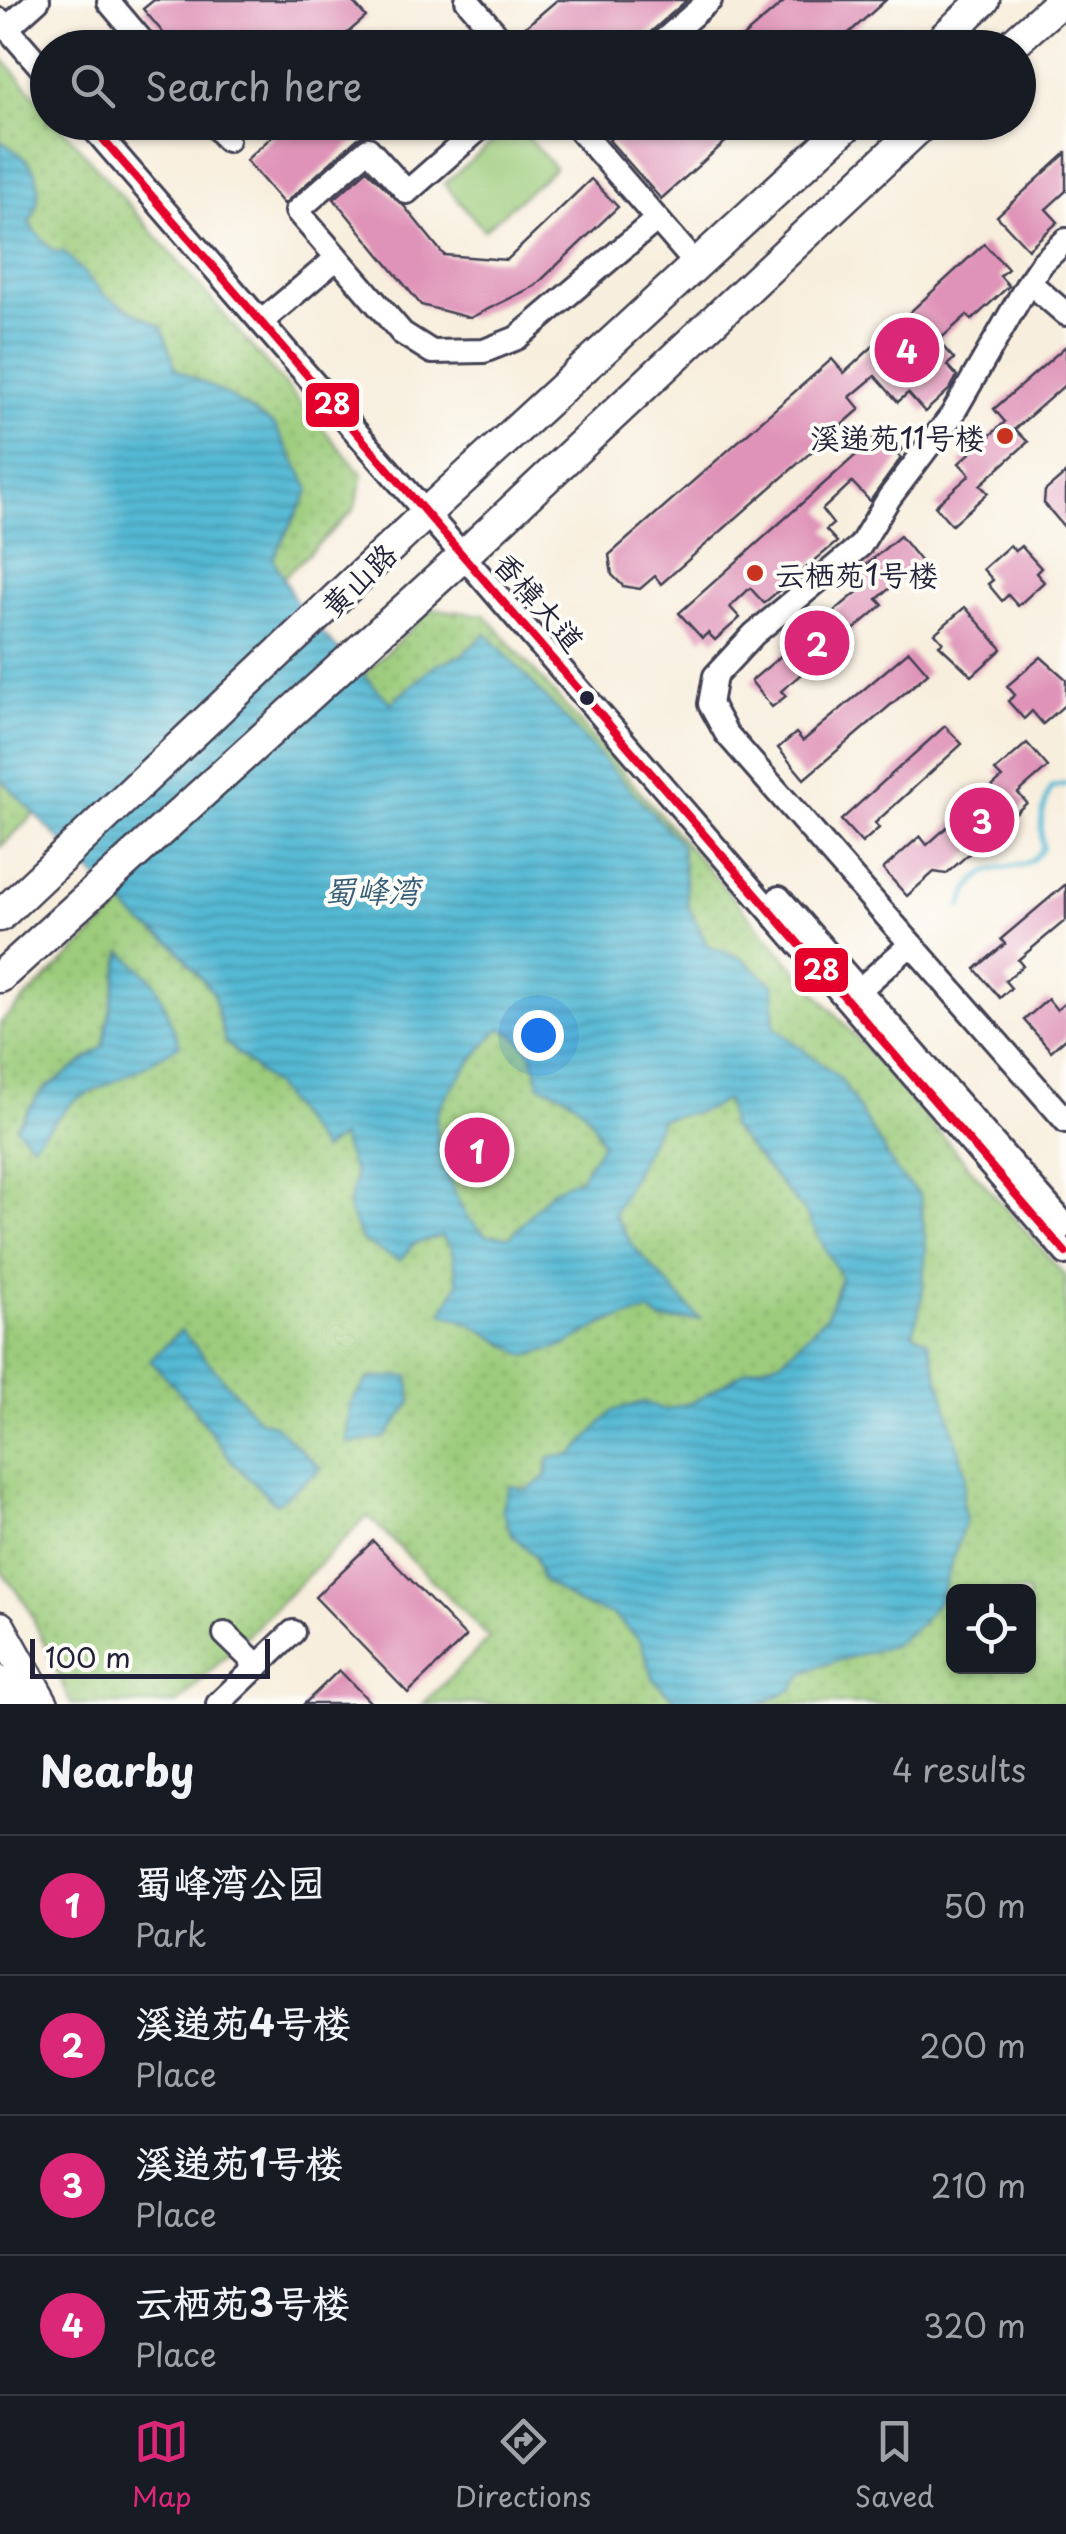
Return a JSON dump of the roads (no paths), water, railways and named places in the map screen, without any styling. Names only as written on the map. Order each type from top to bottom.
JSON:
[{"type":"main road","points":[[952,30],[984,0]]},
{"type":"main road","points":[[1028,30],[1062,0]]},
{"type":"main road","name":"黄山路","points":[[0,916],[431,509],[831,140]]},
{"type":"main road","name":"黄山路","points":[[0,977],[467,552],[907,140]]},
{"type":"main road","points":[[0,1627],[43,1704]]},
{"type":"main road","points":[[0,1681],[14,1704]]},
{"type":"street","points":[[5,19],[38,0]]},
{"type":"street","points":[[112,0],[109,2],[133,30]]},
{"type":"street","points":[[676,30],[710,0]]},
{"type":"street","points":[[476,3],[495,30]]},
{"type":"street","points":[[5,19],[30,43]]},
{"type":"street","points":[[5,19],[30,52]]},
{"type":"street","name":"香樟大道","points":[[114,140],[853,995],[1066,1252]]},
{"type":"street","points":[[466,140],[407,192],[368,149],[297,212],[402,332],[432,352],[484,351],[516,338],[657,219]]},
{"type":"street","points":[[589,140],[696,264]]},
{"type":"street","points":[[1066,240],[1029,282],[952,416],[889,498],[860,546],[754,634],[715,676],[710,704],[726,733],[1066,1121]]},
{"type":"street","points":[[265,319],[337,258]]},
{"type":"street","points":[[1029,282],[1066,314]]},
{"type":"street","points":[[853,995],[910,945]]},
{"type":"street","name":"香樟大道","points":[[853,995],[1066,1226]]},
{"type":"street","points":[[218,1704],[294,1632]]},
{"type":"street","points":[[225,1634],[258,1666]]},
{"type":"water","name":"蜀峰湾","points":[[0,141],[23,157],[36,175],[38,197],[29,224],[53,251],[63,251],[106,296],[162,327],[176,369],[226,394],[275,426],[310,489],[273,558],[302,613],[391,703],[434,666],[462,655],[486,633],[681,844],[688,906],[708,946],[742,958],[774,985],[774,1027],[840,1078],[899,1175],[920,1195],[926,1248],[922,1299],[913,1333],[928,1341],[966,1474],[962,1505],[966,1519],[940,1599],[921,1623],[894,1645],[804,1673],[793,1689],[769,1700],[755,1704],[679,1704],[654,1680],[640,1640],[613,1615],[579,1604],[542,1580],[534,1555],[512,1535],[502,1509],[510,1486],[528,1490],[546,1476],[549,1458],[574,1454],[612,1411],[643,1402],[664,1410],[695,1401],[747,1370],[782,1360],[827,1315],[841,1277],[806,1214],[730,1126],[726,1099],[710,1109],[661,1119],[614,1214],[633,1246],[700,1319],[662,1321],[650,1311],[605,1323],[564,1346],[526,1356],[469,1323],[442,1313],[458,1283],[451,1247],[441,1236],[413,1244],[400,1261],[362,1241],[348,1209],[355,1176],[340,1137],[322,1151],[276,1088],[225,1042],[213,993],[174,945],[140,922],[0,778]],"holes":[[[501,1028],[519,1038],[529,1050],[539,1085],[578,1105],[592,1121],[602,1143],[581,1177],[551,1191],[510,1237],[486,1235],[466,1215],[444,1164],[436,1124],[446,1096]]]},
{"type":"water","points":[[122,951],[155,982],[180,1045],[75,1100],[32,1144],[16,1127],[42,1091],[103,1047]]},
{"type":"water","points":[[181,1330],[258,1419],[275,1425],[321,1469],[276,1504],[234,1464],[190,1404],[150,1360]]},
{"type":"water","points":[[409,1376],[412,1402],[385,1438],[347,1443],[350,1404],[369,1378]]},
{"type":"waterway","points":[[961,907],[980,876],[1028,862],[1043,848],[1041,824],[1048,795],[1051,787],[1066,784]]},
{"type":"place","name":"云栖苑3号楼","points":[[907,350]]},
{"type":"place","name":"溪递苑11号楼","points":[[1005,436]]},
{"type":"place","name":"云栖苑1号楼","points":[[755,573]]},
{"type":"place","name":"溪递苑4号楼","points":[[817,643]]},
{"type":"place","name":"溪递苑1号楼","points":[[982,820]]},
{"type":"place","name":"蜀峰湾公园","points":[[477,1150]]}]
